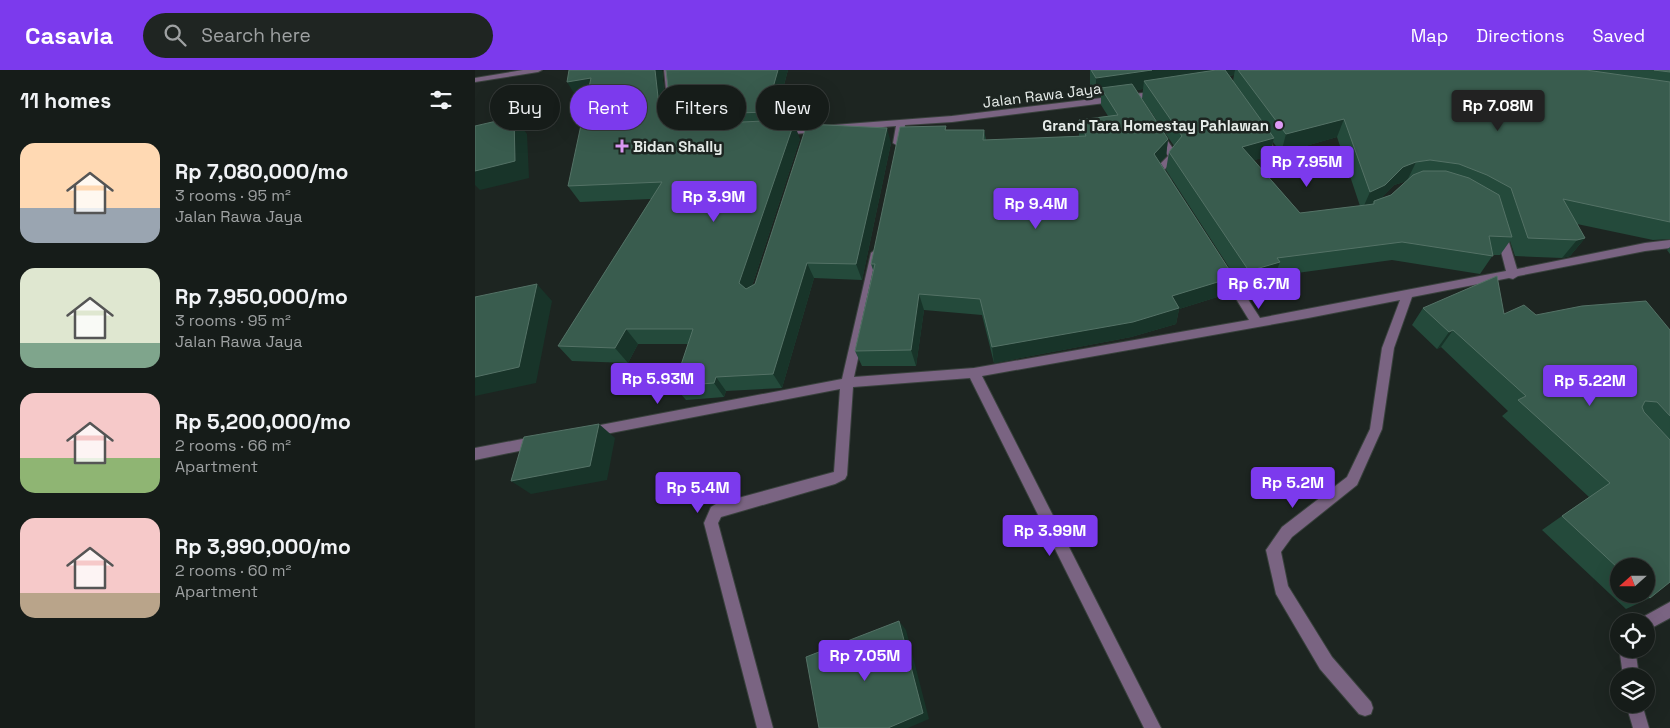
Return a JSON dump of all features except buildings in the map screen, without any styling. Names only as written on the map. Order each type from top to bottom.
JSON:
[{"type":"street","points":[[475,80],[538,70]]},
{"type":"street","points":[[668,70],[673,121],[677,132],[689,136],[697,136]]},
{"type":"street","name":"Jalan Rawa Jaya","points":[[768,133],[808,134],[901,123],[1138,102],[1169,92]]},
{"type":"street","points":[[897,152],[901,123]]},
{"type":"street","points":[[1152,123],[1173,156],[1159,170],[1169,186]]},
{"type":"street","points":[[1256,128],[1283,166]]},
{"type":"street","points":[[1497,219],[1513,275]]},
{"type":"street","points":[[765,728],[711,523],[716,512],[721,508],[835,478],[840,475],[847,383],[879,239]]},
{"type":"street","points":[[573,436],[847,383],[974,373],[1257,323],[1513,275],[1645,247],[1670,244]]},
{"type":"street","points":[[1216,259],[1257,323]]},
{"type":"street","points":[[1365,708],[1326,663],[1281,589],[1273,550],[1287,532],[1352,481],[1376,429],[1388,348],[1407,295]]},
{"type":"street","points":[[974,373],[1153,728]]},
{"type":"street","points":[[475,454],[553,440]]},
{"type":"street","points":[[1655,618],[1670,610]]},
{"type":"street","points":[[1637,713],[1641,728]]},
{"type":"place","name":"Grand Tara Homestay Pahlawan","points":[[1279,125]]},
{"type":"place","name":"Bidan Shally","points":[[622,146]]}]
